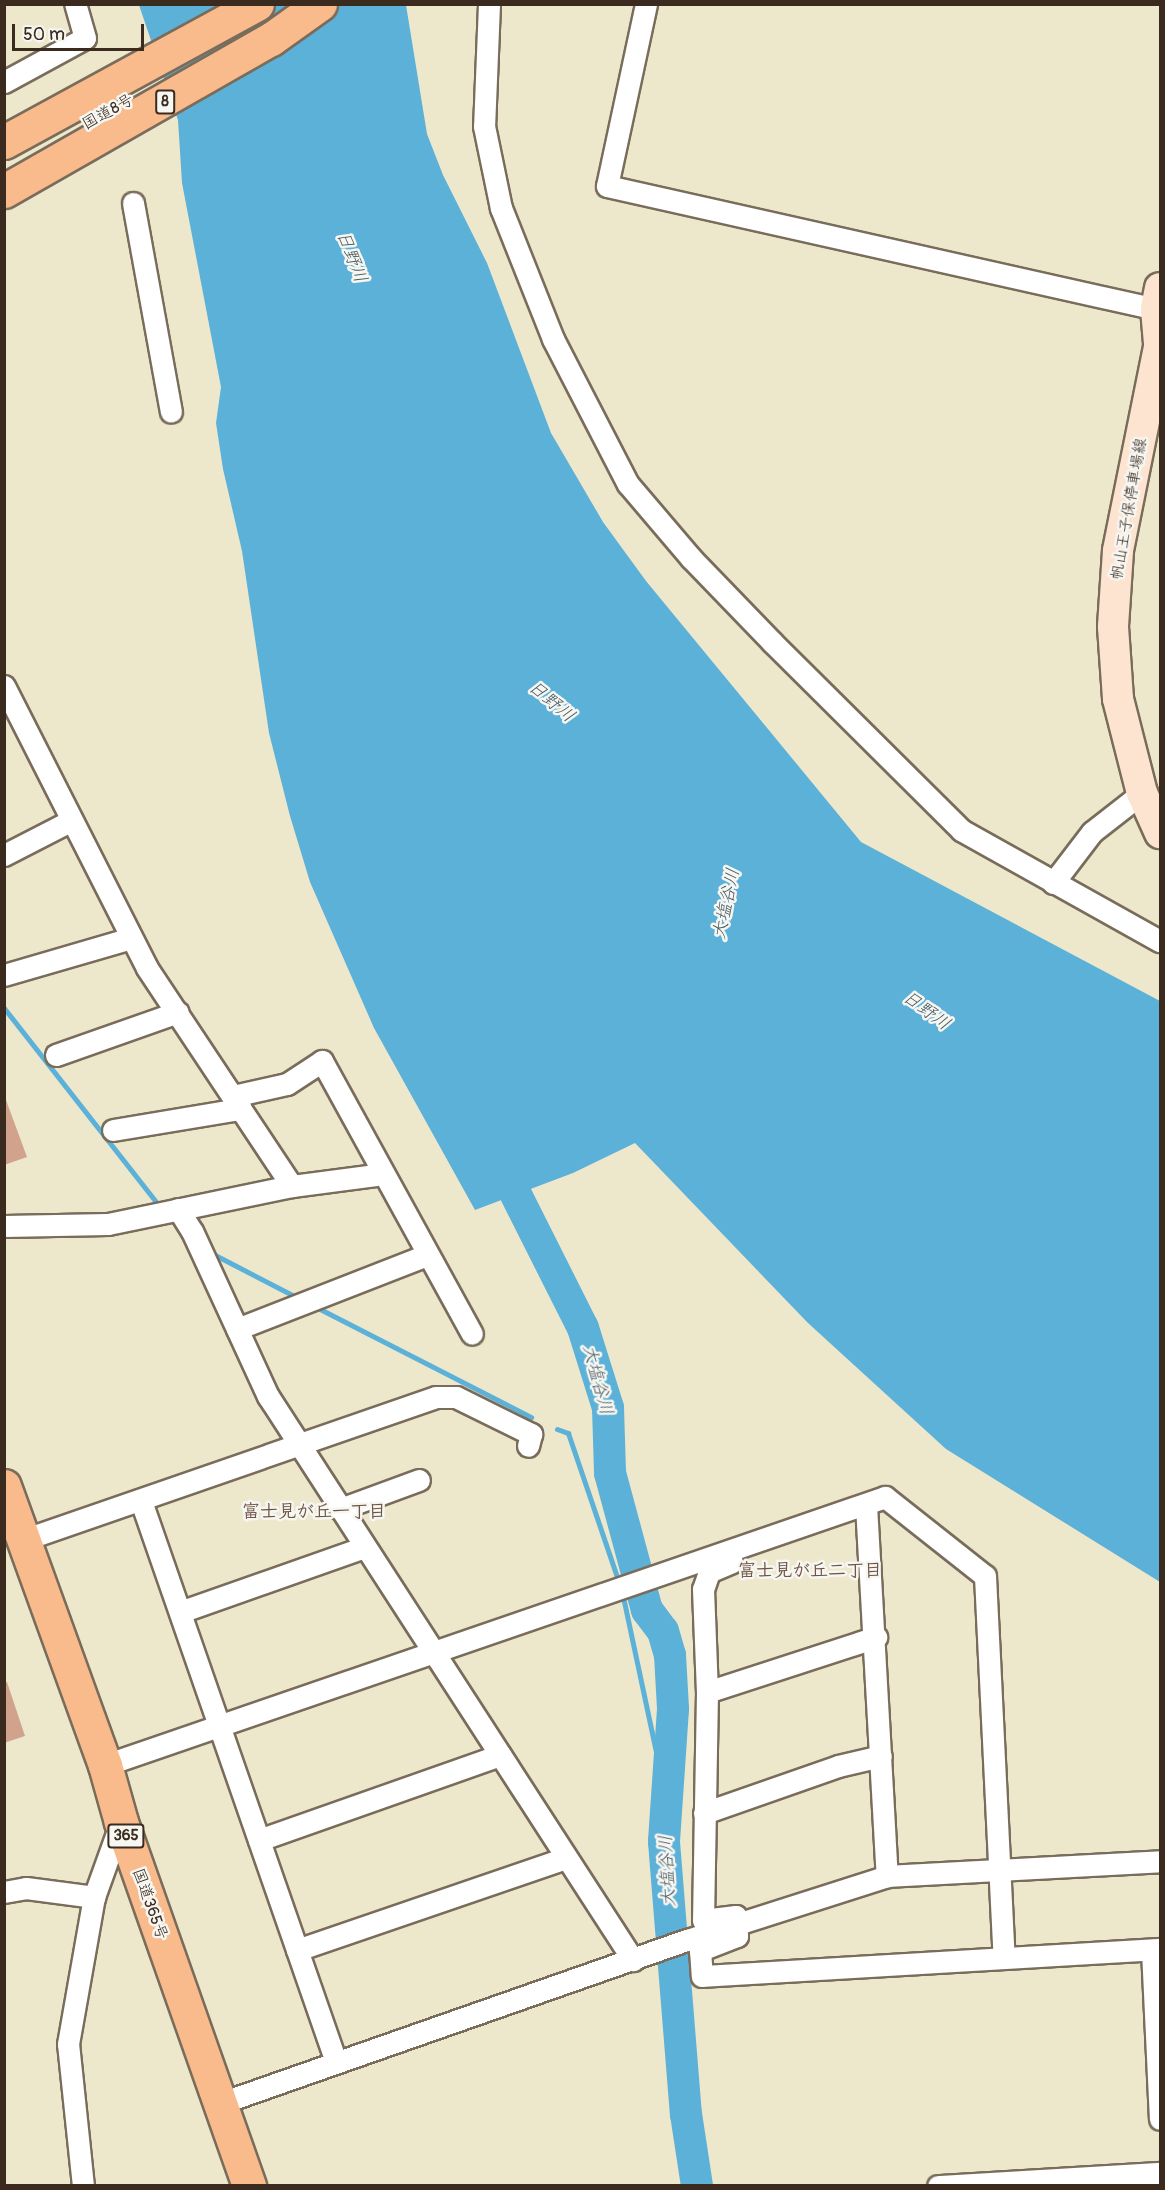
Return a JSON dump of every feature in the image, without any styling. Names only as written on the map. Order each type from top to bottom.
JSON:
[{"type":"highway","points":[[4,117],[222,4]]},
{"type":"highway","name":"国道8号","points":[[4,142],[257,4]]},
{"type":"highway","name":"国道8号","points":[[4,170],[307,4]]},
{"type":"highway","name":"8","points":[[4,191],[272,39],[320,4]]},
{"type":"highway","name":"国道365号","points":[[4,1486],[105,1765],[121,1822],[249,2186]]},
{"type":"main road","name":"帆山王子保停車場線","points":[[1158,298],[1159,347],[1154,409],[1118,551],[1113,627],[1118,699],[1142,793],[1161,833]]},
{"type":"street","points":[[4,82],[85,38],[75,4]]},
{"type":"street","points":[[489,4],[484,126],[501,208],[553,339],[628,484],[740,609],[961,830],[1161,941]]},
{"type":"street","points":[[646,4],[607,186],[1158,298]]},
{"type":"street","points":[[134,203],[171,412]]},
{"type":"street","points":[[4,686],[131,938],[292,1186]]},
{"type":"street","points":[[1053,883],[1092,832],[1142,793]]},
{"type":"street","points":[[4,855],[72,820]]},
{"type":"street","points":[[4,975],[131,938]]},
{"type":"street","points":[[56,1055],[178,1012]]},
{"type":"street","points":[[113,1130],[232,1110],[237,1101],[287,1084],[322,1061],[383,1174],[404,1206],[427,1255],[472,1334]]},
{"type":"street","points":[[4,1226],[108,1224],[292,1186],[383,1174]]},
{"type":"street","points":[[178,1209],[192,1231],[268,1396],[633,1960]]},
{"type":"street","points":[[237,1329],[427,1255]]},
{"type":"street","points":[[23,1540],[298,1444],[447,1395],[531,1434],[528,1446]]},
{"type":"street","points":[[340,1509],[419,1479]]},
{"type":"street","points":[[105,1765],[435,1654],[885,1497],[985,1576],[1002,1871],[1004,1958]]},
{"type":"street","points":[[141,1500],[336,2062]]},
{"type":"street","points":[[866,1505],[876,1637],[887,1876]]},
{"type":"street","points":[[766,1539],[744,1557],[709,1572],[705,1580],[707,1692],[703,1920],[733,1914],[737,1936],[700,1950],[702,1976],[1156,1950],[1161,2119]]},
{"type":"street","points":[[180,1612],[365,1548]]},
{"type":"street","points":[[707,1692],[876,1637]]},
{"type":"street","points":[[259,1840],[500,1755]]},
{"type":"street","points":[[704,1813],[838,1766],[882,1756]]},
{"type":"street","points":[[82,2186],[68,2044],[94,1897],[121,1822]]},
{"type":"street","points":[[297,1950],[566,1858]]},
{"type":"street","points":[[221,2103],[687,1940],[887,1876],[1161,1861]]},
{"type":"street","points":[[4,1892],[26,1888],[94,1897]]},
{"type":"street","points":[[938,2186],[1161,2173]]},
{"type":"water","name":"日野川","points":[[139,5],[406,5],[427,134],[443,175],[487,263],[551,433],[603,522],[646,581],[861,842],[1160,1001],[1160,1582],[946,1449],[808,1323],[635,1143],[573,1173],[475,1210],[374,1028],[310,882],[290,816],[269,733],[242,551],[223,469],[216,423],[221,387],[182,183],[178,120]]},
{"type":"building","points":[[6,1100],[27,1157],[4,1165],[4,1101]]},
{"type":"building","points":[[7,1682],[25,1736],[4,1743],[4,1683]]},
{"type":"waterway","points":[[4,1008],[159,1206]]},
{"type":"waterway","name":"大塩谷川","points":[[497,1157],[583,1328],[608,1408],[610,1473],[647,1610],[663,1631],[670,1655],[673,1709],[664,1842],[686,2114],[697,2186]]},
{"type":"waterway","points":[[215,1255],[298,1298]]},
{"type":"waterway","points":[[314,1306],[531,1417]]},
{"type":"waterway","points":[[557,1429],[568,1433],[619,1583]]},
{"type":"waterway","points":[[622,1592],[666,1799]]},
{"type":"district","name":"富士見が丘一丁目","points":[[314,1512]]},
{"type":"district","name":"富士見が丘二丁目","points":[[810,1571]]}]
